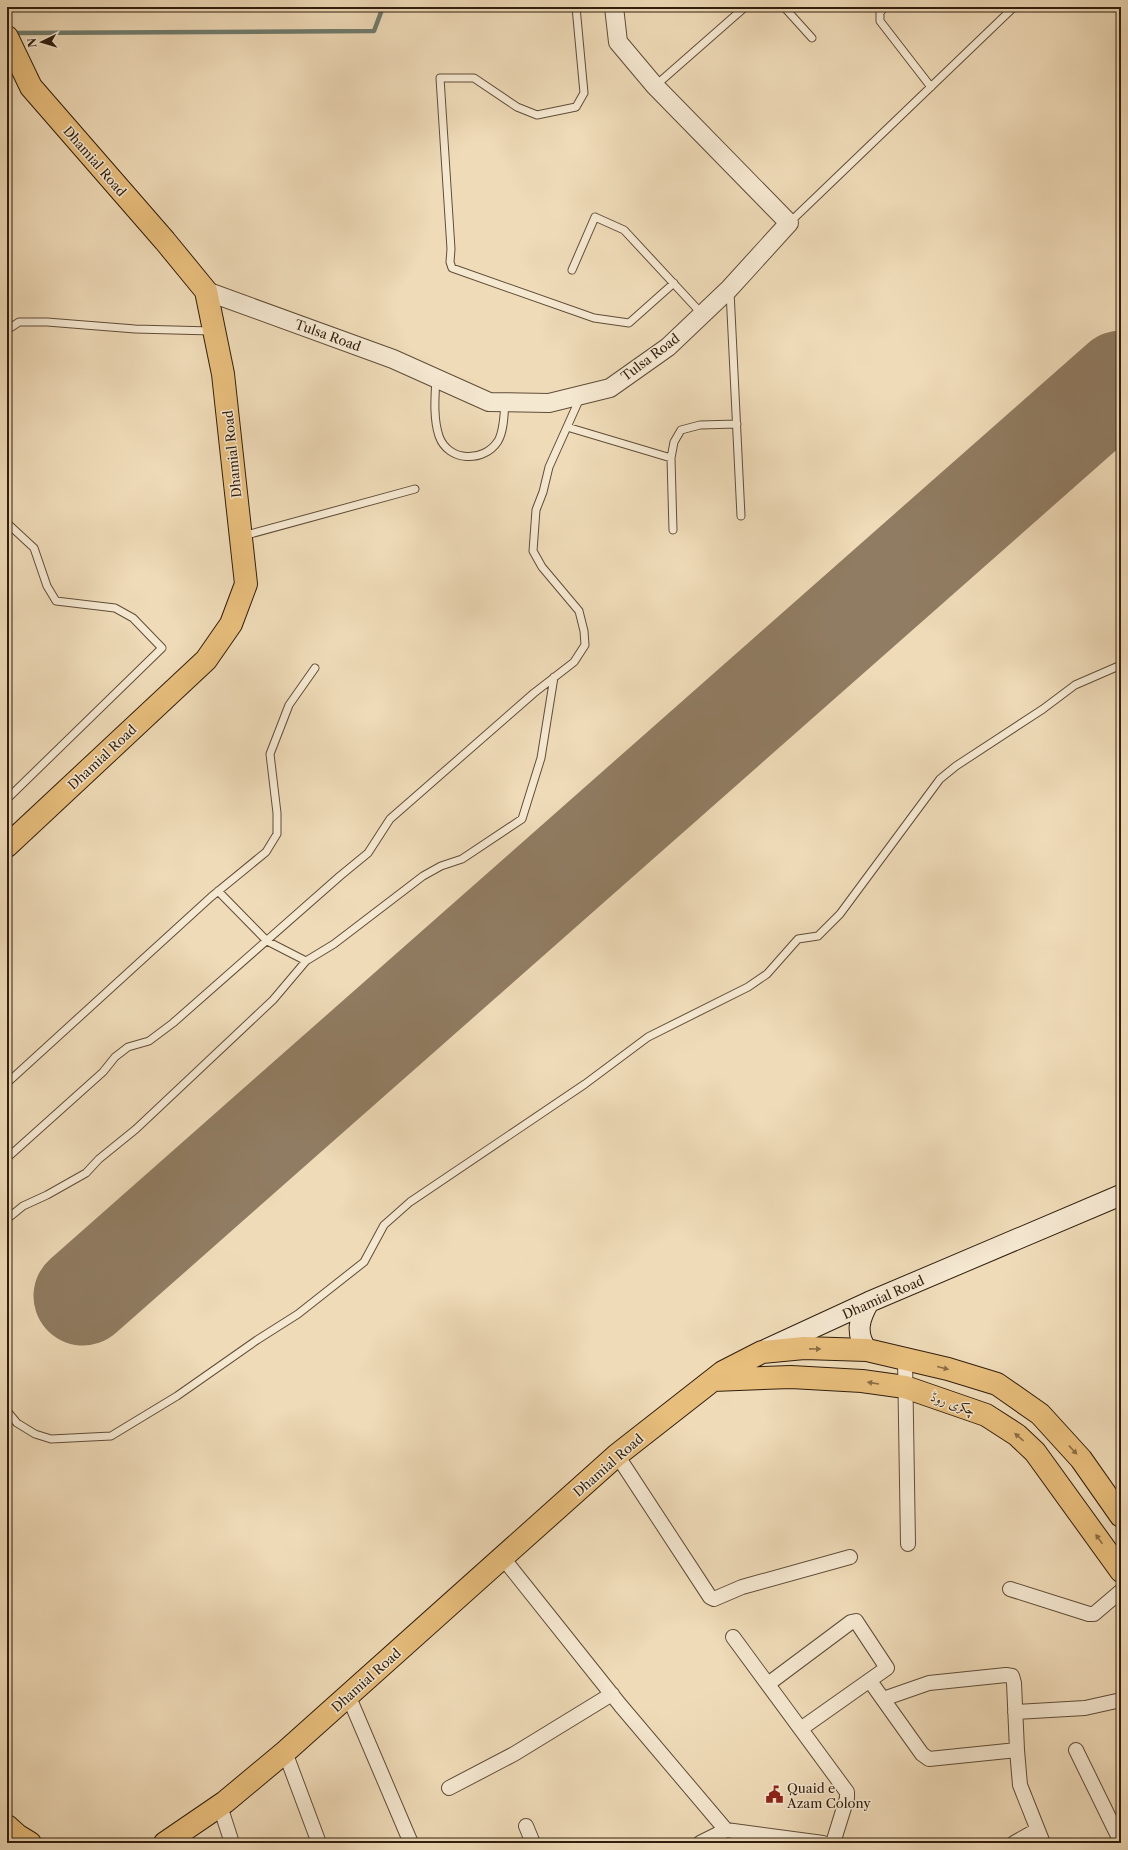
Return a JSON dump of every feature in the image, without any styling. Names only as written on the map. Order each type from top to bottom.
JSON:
[{"type":"main road","name":"Dhamial Road","points":[[7,846],[206,660],[231,624],[246,584],[223,374],[206,291],[165,241],[31,87],[8,39]]},
{"type":"main road","name":"Dhamial Road","points":[[165,1843],[220,1806],[285,1752],[617,1455],[723,1372],[869,1302],[1121,1195]]},
{"type":"main road","points":[[867,1350],[862,1343],[859,1329],[860,1320],[869,1302]]},
{"type":"main road","points":[[762,1352],[804,1348],[867,1350],[948,1369],[997,1384],[1040,1414],[1081,1458],[1121,1516]]},
{"type":"main road","name":"چکری روڈ","points":[[713,1380],[791,1377],[862,1381],[905,1387],[986,1415],[1017,1435],[1032,1448],[1064,1490],[1121,1571]]},
{"type":"main road","points":[[7,1826],[17,1835],[30,1843]]},
{"type":"street","points":[[614,7],[618,42],[655,86],[789,223]]},
{"type":"street","name":"Tulsa Road","points":[[206,291],[393,359],[489,402],[549,403],[610,388],[668,347],[729,289],[789,223]]},
{"type":"street","points":[[904,1359],[908,1544]]},
{"type":"street","points":[[617,1455],[710,1596],[714,1599],[742,1587],[850,1557]]},
{"type":"street","points":[[503,1558],[612,1694],[726,1830]]},
{"type":"street","points":[[1010,1589],[1089,1614],[1094,1614],[1121,1590]]},
{"type":"street","points":[[768,1684],[854,1621],[856,1622],[887,1666],[886,1670],[802,1728]]},
{"type":"street","points":[[733,1637],[802,1728],[847,1792],[847,1798],[833,1843]]},
{"type":"street","points":[[883,1700],[929,1683],[1006,1675],[1012,1676],[1014,1683],[1016,1750],[1020,1785],[1043,1843]]},
{"type":"street","points":[[870,1681],[922,1754],[929,1759],[1016,1750]]},
{"type":"street","points":[[449,1788],[514,1754],[612,1694]]},
{"type":"street","points":[[348,1695],[411,1843]]},
{"type":"street","points":[[1015,1712],[1085,1708],[1121,1700]]},
{"type":"street","points":[[1076,1750],[1121,1842]]},
{"type":"street","points":[[285,1752],[319,1843]]},
{"type":"street","points":[[220,1806],[232,1843]]},
{"type":"street","points":[[526,1826],[533,1843]]},
{"type":"street","points":[[700,1843],[726,1830],[822,1843]]},
{"type":"street","points":[[1014,1843],[1037,1830]]},
{"type":"lane","points":[[576,7],[584,93],[576,107],[537,115],[517,107],[474,78],[440,78],[451,248],[450,262],[452,268],[594,318],[624,323],[629,323],[674,284]]},
{"type":"lane","points":[[655,86],[745,7]]},
{"type":"lane","points":[[784,7],[812,38]]},
{"type":"lane","points":[[884,7],[880,13],[880,21],[931,87]]},
{"type":"lane","points":[[789,223],[1014,7]]},
{"type":"lane","points":[[572,270],[595,217],[624,230],[702,314]]},
{"type":"lane","points":[[729,289],[741,516]]},
{"type":"lane","points":[[7,330],[19,322],[47,322],[135,329],[214,331]]},
{"type":"lane","points":[[436,378],[434,402],[439,436],[447,447],[458,455],[469,458],[479,456],[497,443],[500,436],[506,402]]},
{"type":"lane","points":[[7,1158],[103,1072],[115,1057],[128,1047],[150,1040],[173,1023],[368,853],[390,819],[554,677],[574,662],[585,645],[584,631],[579,611],[542,567],[533,551],[536,510],[543,492],[549,467],[581,395]]},
{"type":"lane","points":[[673,530],[671,458],[674,442],[682,430],[700,425],[737,424]]},
{"type":"lane","points":[[567,426],[671,458]]},
{"type":"lane","points":[[241,537],[415,489]]},
{"type":"lane","points":[[7,523],[34,548],[47,586],[56,602],[115,608],[133,618],[162,648],[7,799]]},
{"type":"lane","points":[[7,1411],[17,1423],[35,1434],[51,1439],[85,1439],[112,1436],[177,1396],[257,1340],[298,1314],[364,1262],[384,1225],[410,1202],[584,1084],[648,1037],[748,986],[767,974],[798,940],[818,936],[840,914],[940,779],[956,766],[1043,709],[1076,685],[1121,665]]},
{"type":"lane","points":[[7,1082],[218,891],[266,852],[277,834],[277,813],[270,754],[288,705],[315,668]]},
{"type":"lane","points":[[7,1219],[23,1206],[47,1195],[86,1173],[99,1159],[136,1129],[273,1000],[306,961],[334,944],[423,876],[441,866],[462,860],[522,819],[541,758],[554,677]]},
{"type":"lane","points":[[218,891],[266,941],[306,961]]},
{"type":"waterway","points":[[13,33],[374,31],[383,7]]},
{"type":"runway","points":[[83,1296],[1121,380]]},
{"type":"place","name":"Quaid e Azam Colony","points":[[774,1795]]}]
